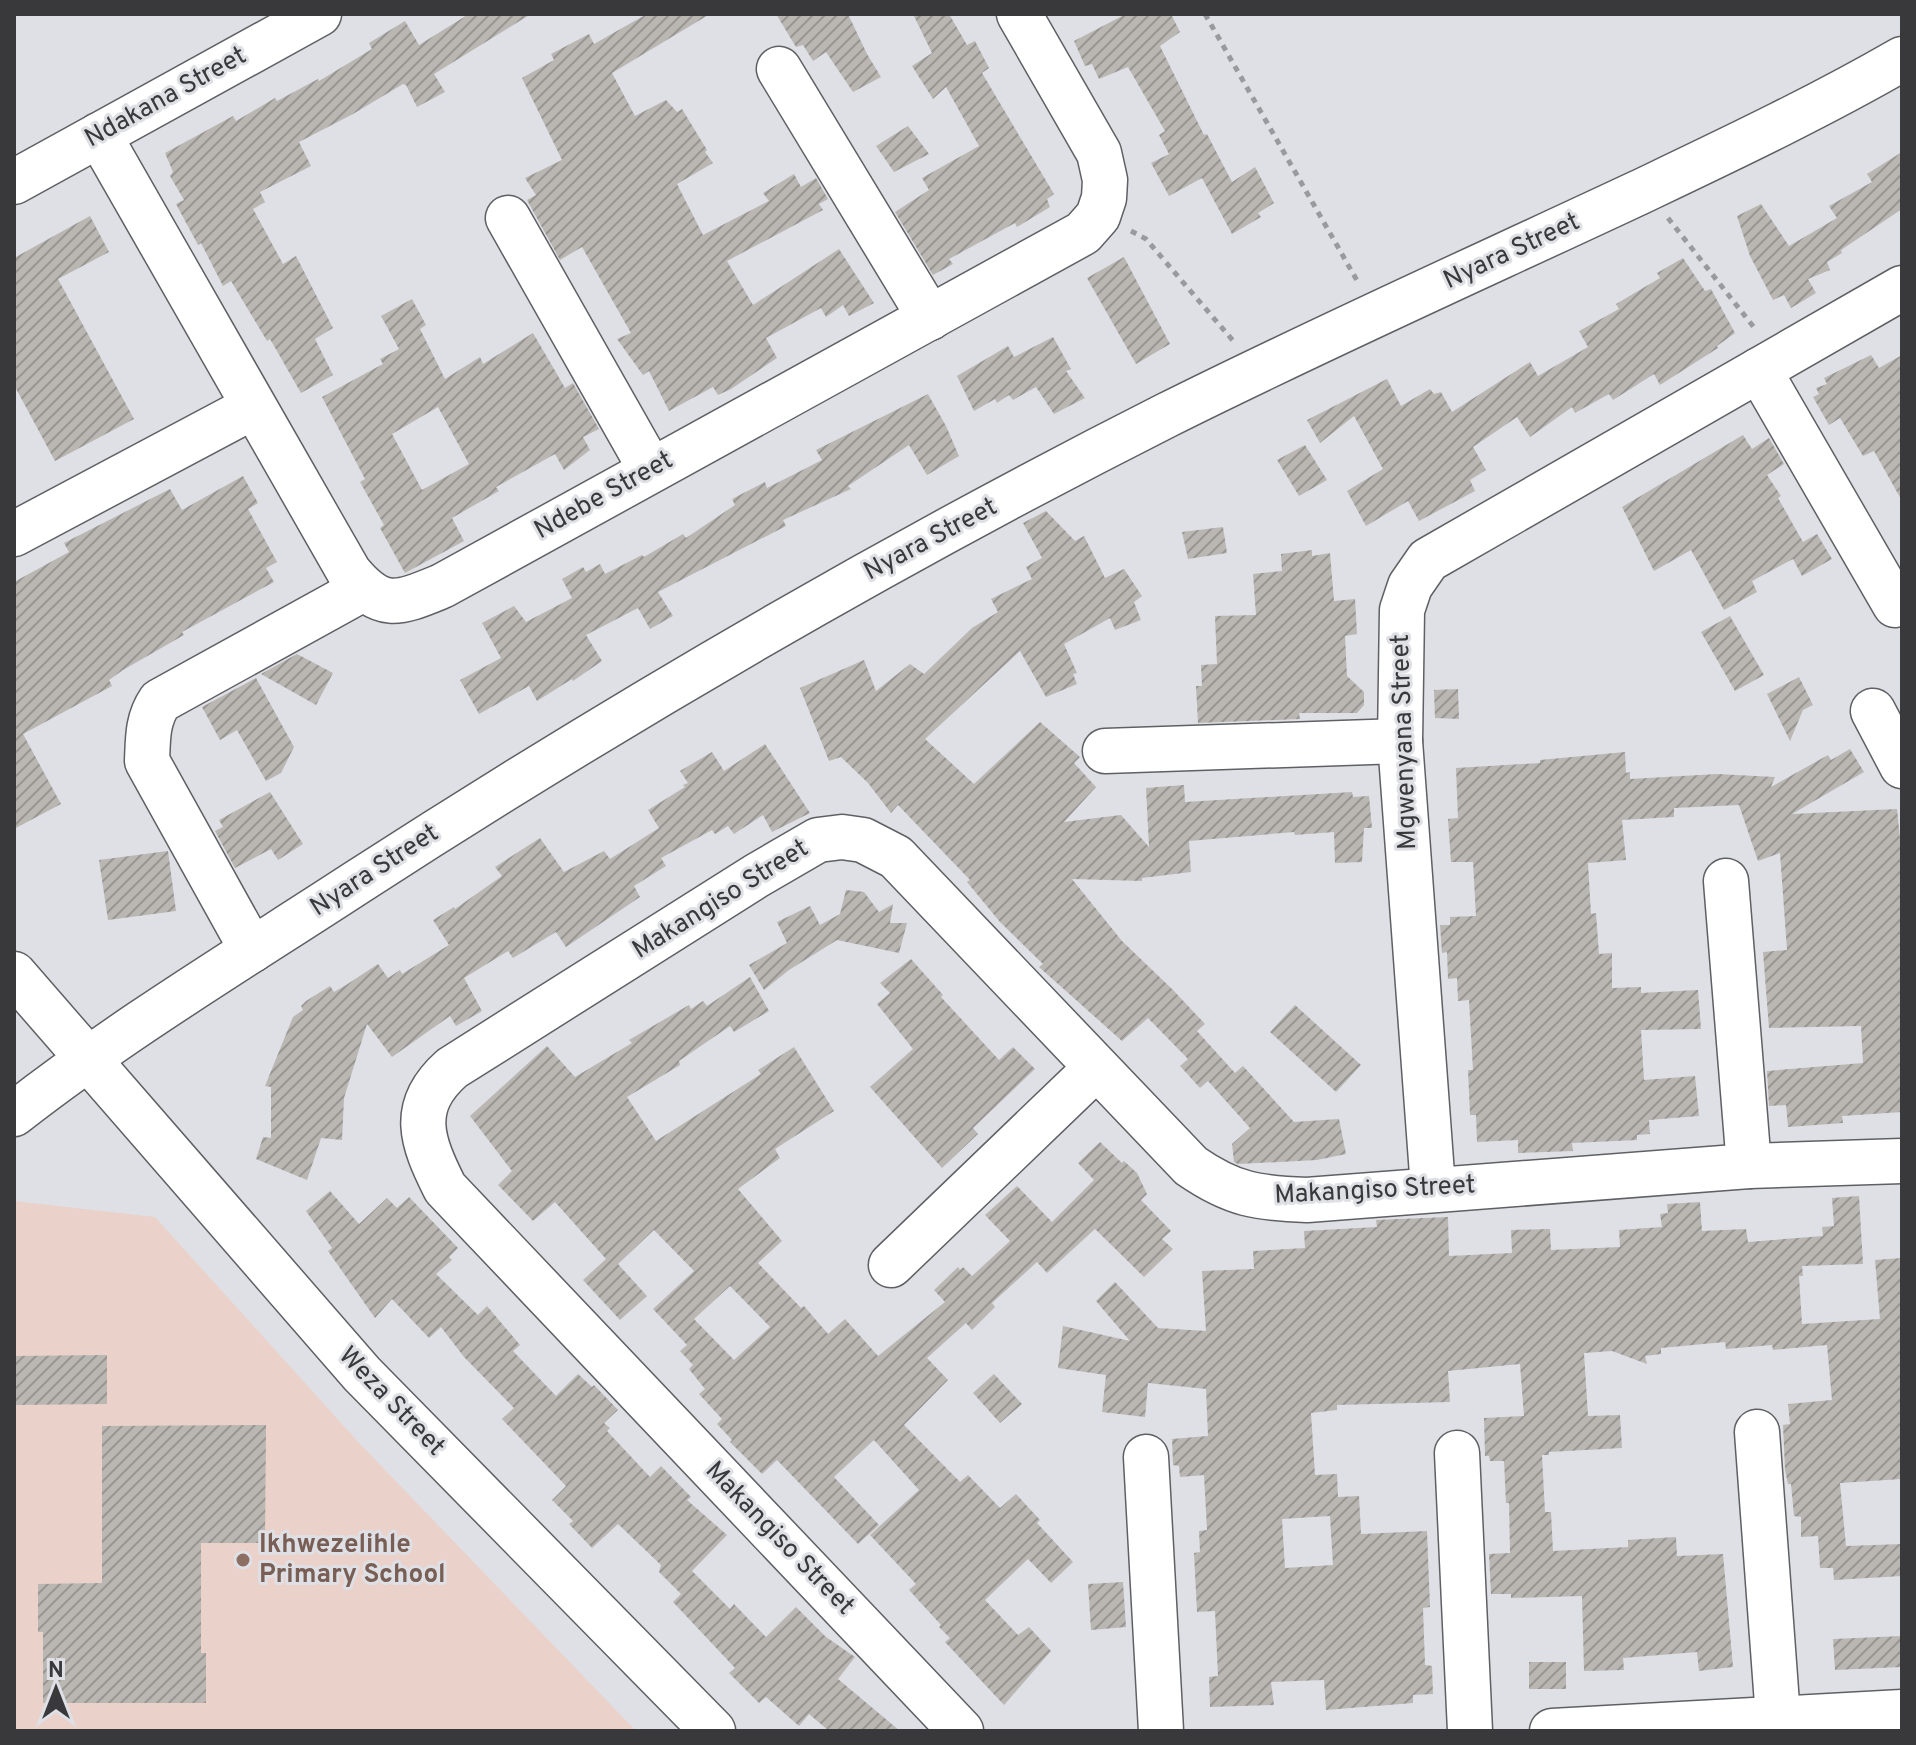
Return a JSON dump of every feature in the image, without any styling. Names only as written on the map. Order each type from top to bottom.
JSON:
[{"type":"street","name":"Ndakana Street","points":[[14,182],[319,14]]},
{"type":"street","points":[[1019,14],[1099,153],[1105,180],[1104,198],[1098,216]]},
{"type":"street","name":"Nyara Street","points":[[14,1114],[86,1058],[459,817],[663,692],[872,571],[1168,415],[1850,90],[1902,59]]},
{"type":"street","points":[[779,69],[930,318]]},
{"type":"street","points":[[99,135],[325,534],[363,589],[160,701],[153,712],[148,730],[147,761],[252,950]]},
{"type":"street","name":"Ndebe Street","points":[[363,589],[378,599],[393,601],[431,591],[1056,251],[1083,233],[1098,216]]},
{"type":"street","points":[[508,218],[651,470]]},
{"type":"street","name":"Mgwenyana Street","points":[[1433,1188],[1400,741],[1402,610],[1410,586],[1428,560],[1902,288]]},
{"type":"street","points":[[1768,364],[1895,605]]},
{"type":"street","points":[[14,534],[253,407]]},
{"type":"street","points":[[1873,711],[1902,766]]},
{"type":"street","points":[[1105,751],[1400,741]]},
{"type":"street","name":"Makangiso Street","points":[[961,1731],[445,1188],[428,1155],[422,1131],[425,1104],[436,1082],[452,1068],[756,876],[818,840],[842,837],[863,840],[896,857],[1191,1166],[1217,1184],[1257,1198],[1307,1200],[1749,1166],[1902,1161]]},
{"type":"street","points":[[1726,881],[1749,1166]]},
{"type":"street","name":"Weza Street","points":[[14,974],[362,1374],[713,1731]]},
{"type":"street","points":[[891,1265],[1096,1068]]},
{"type":"street","points":[[1757,1432],[1778,1725]]},
{"type":"street","points":[[1457,1453],[1470,1731]]},
{"type":"street","points":[[1146,1457],[1161,1731]]},
{"type":"street","points":[[1552,1731],[1778,1725],[1902,1712]]},
{"type":"path","points":[[1205,14],[1377,316]]},
{"type":"path","points":[[1645,189],[1768,364]]},
{"type":"path","points":[[1098,216],[1146,239],[1259,372]]},
{"type":"shaded area","name":"Ikhwezelihle Primary School","points":[[14,1201],[155,1217],[360,1444],[636,1731],[14,1731]]},
{"type":"building","points":[[469,14],[531,14],[434,74],[445,92],[417,107],[403,84],[299,142],[311,166],[260,192],[265,202],[253,209],[283,264],[296,256],[333,328],[315,339],[333,375],[301,393],[231,281],[223,286],[201,243],[198,245],[176,204],[184,200],[170,176],[173,172],[165,153],[233,116],[236,121],[275,98],[277,101],[319,81],[372,49],[369,43],[405,21],[419,45]]},
{"type":"building","points":[[647,14],[710,14],[612,73],[635,116],[666,100],[677,112],[682,109],[707,150],[705,152],[713,163],[677,184],[703,235],[769,201],[763,193],[794,174],[801,187],[816,178],[828,199],[819,204],[823,210],[727,261],[753,305],[839,249],[874,303],[849,316],[843,305],[826,317],[821,308],[766,338],[777,358],[731,389],[718,395],[713,387],[669,411],[649,371],[643,375],[617,339],[631,333],[582,247],[560,260],[527,200],[536,195],[525,178],[562,160],[522,78],[554,60],[551,54],[589,34],[594,44]]},
{"type":"building","points":[[776,14],[848,14],[881,77],[853,92],[826,52],[813,61],[803,45],[796,47]]},
{"type":"building","points":[[913,14],[949,14],[967,45],[975,41],[989,68],[982,73],[1054,194],[1047,199],[1050,207],[1017,227],[1015,223],[949,259],[953,264],[933,275],[895,212],[929,190],[922,178],[979,146],[946,87],[933,99],[912,66],[932,53]]},
{"type":"building","points":[[1126,14],[1171,14],[1180,32],[1160,46],[1204,135],[1207,134],[1232,182],[1255,167],[1274,203],[1258,213],[1261,217],[1232,234],[1202,178],[1169,196],[1151,163],[1169,154],[1159,135],[1165,131],[1128,67],[1099,79],[1092,64],[1085,66],[1074,41]]},
{"type":"building","points":[[908,126],[929,154],[894,172],[876,146]]},
{"type":"building","points":[[1902,152],[1902,209],[1841,250],[1842,253],[1827,262],[1830,270],[1808,279],[1816,293],[1791,308],[1784,295],[1773,300],[1750,256],[1737,216],[1761,204],[1789,246],[1837,218],[1829,206],[1872,182],[1867,174]]},
{"type":"building","points":[[90,216],[109,252],[58,279],[134,419],[55,461],[14,385],[14,258]]},
{"type":"building","points":[[1124,257],[1170,344],[1136,364],[1087,278]]},
{"type":"building","points":[[1683,258],[1705,291],[1711,289],[1735,333],[1718,348],[1660,385],[1654,374],[1613,400],[1609,394],[1575,413],[1572,407],[1530,437],[1517,417],[1473,447],[1486,470],[1470,480],[1475,491],[1419,521],[1408,501],[1366,526],[1347,491],[1383,469],[1354,416],[1320,443],[1307,420],[1387,379],[1401,406],[1430,389],[1434,394],[1441,392],[1452,412],[1530,362],[1538,376],[1588,347],[1579,331],[1619,309],[1616,304],[1660,278],[1657,273]]},
{"type":"building","points":[[412,299],[426,325],[420,329],[445,379],[480,357],[483,364],[533,333],[565,388],[573,383],[599,429],[583,437],[590,450],[564,470],[555,454],[496,487],[499,491],[452,518],[464,541],[405,573],[380,528],[384,525],[360,482],[365,479],[322,397],[383,364],[380,359],[399,349],[381,316]],"holes":[[[438,407],[469,464],[422,490],[392,434]]]},
{"type":"building","points":[[1053,337],[1071,369],[1066,371],[1085,398],[1054,414],[1036,387],[1013,400],[1009,395],[974,411],[957,376],[1008,346],[1014,357]]},
{"type":"building","points":[[1871,355],[1879,368],[1902,355],[1902,501],[1874,451],[1863,456],[1840,418],[1829,425],[1813,397],[1819,394],[1816,388],[1827,384],[1824,378]]},
{"type":"building","points":[[928,394],[959,456],[927,475],[909,445],[848,486],[851,489],[783,520],[786,526],[658,592],[673,616],[650,629],[638,608],[586,635],[602,661],[573,681],[537,701],[529,686],[479,714],[460,680],[501,658],[482,623],[514,606],[526,622],[572,598],[562,579],[583,567],[586,572],[600,564],[605,574],[642,555],[644,557],[683,534],[686,538],[735,505],[732,499],[765,482],[767,488],[822,460],[816,450]]},
{"type":"building","points":[[1743,435],[1752,449],[1769,438],[1784,464],[1767,475],[1781,496],[1778,498],[1803,542],[1817,534],[1832,559],[1802,576],[1793,559],[1752,581],[1757,592],[1724,610],[1691,550],[1654,571],[1622,507]]},
{"type":"building","points":[[1305,445],[1327,480],[1299,496],[1277,460]]},
{"type":"building","points":[[243,476],[258,503],[248,509],[277,562],[266,568],[274,582],[182,632],[184,635],[109,680],[112,686],[23,734],[61,804],[14,829],[14,582],[69,552],[64,543],[170,489],[182,510]]},
{"type":"building","points":[[1046,511],[1075,541],[1084,536],[1105,578],[1124,569],[1142,596],[1134,602],[1141,620],[1115,630],[1110,618],[1064,644],[1077,673],[1073,674],[1077,684],[1046,697],[1020,651],[925,739],[974,784],[1040,722],[1080,757],[1074,763],[1096,787],[1064,822],[1121,815],[1149,847],[1146,788],[1184,785],[1185,802],[1352,792],[1353,797],[1369,796],[1372,828],[1364,828],[1362,862],[1335,863],[1334,832],[1295,835],[1294,832],[1189,841],[1191,872],[1142,878],[1142,881],[1072,879],[1122,941],[1205,1024],[1197,1031],[1235,1073],[1243,1066],[1294,1122],[1339,1119],[1346,1154],[1317,1160],[1234,1162],[1232,1144],[1250,1128],[1208,1081],[1200,1088],[1180,1066],[1188,1059],[1148,1018],[1122,1041],[1039,967],[1043,964],[1000,922],[967,882],[970,880],[898,805],[891,813],[868,783],[841,757],[829,761],[800,688],[864,660],[876,691],[910,664],[924,674],[972,628],[998,612],[991,599],[1032,579],[1026,567],[1042,558],[1023,523]]},
{"type":"building","points":[[1223,527],[1227,553],[1188,559],[1182,532]]},
{"type":"building","points":[[1312,550],[1312,556],[1330,553],[1334,601],[1355,599],[1357,634],[1345,636],[1347,676],[1364,692],[1364,705],[1357,713],[1299,713],[1300,719],[1198,723],[1196,686],[1202,686],[1201,665],[1217,664],[1215,616],[1256,615],[1253,574],[1282,571],[1281,554]]},
{"type":"building","points":[[1730,616],[1764,675],[1735,691],[1701,632]]},
{"type":"building","points":[[297,654],[333,673],[316,705],[261,674]]},
{"type":"building","points":[[1799,677],[1813,705],[1803,710],[1790,741],[1767,694]]},
{"type":"building","points":[[256,678],[294,747],[281,773],[266,781],[237,730],[220,740],[202,707]]},
{"type":"building","points":[[1458,689],[1459,719],[1435,718],[1434,690]]},
{"type":"building","points":[[765,744],[810,813],[772,832],[763,815],[734,834],[728,826],[715,834],[712,830],[661,858],[666,866],[634,886],[640,897],[566,947],[556,932],[513,958],[508,951],[464,978],[482,1011],[456,1026],[450,1016],[392,1057],[367,1024],[344,1098],[342,1140],[321,1138],[307,1180],[256,1159],[263,1137],[271,1138],[271,1087],[265,1086],[293,1017],[303,1010],[301,1006],[306,1001],[330,986],[334,992],[378,964],[388,978],[400,970],[402,974],[449,945],[433,920],[455,909],[502,876],[495,867],[540,838],[564,872],[604,851],[610,859],[659,828],[648,810],[685,787],[683,785],[688,783],[680,771],[712,752],[724,771]]},
{"type":"building","points":[[1850,749],[1864,772],[1792,814],[1897,809],[1902,858],[1902,1112],[1842,1116],[1843,1123],[1788,1127],[1786,1105],[1769,1106],[1767,1071],[1863,1063],[1861,1026],[1769,1028],[1763,952],[1787,950],[1780,853],[1758,861],[1739,805],[1674,808],[1674,817],[1622,820],[1626,860],[1588,863],[1591,914],[1596,913],[1599,954],[1612,953],[1612,988],[1641,987],[1641,993],[1698,990],[1701,1029],[1641,1030],[1644,1080],[1695,1076],[1699,1116],[1649,1120],[1650,1134],[1637,1135],[1637,1140],[1572,1143],[1573,1151],[1518,1153],[1518,1140],[1477,1142],[1476,1115],[1470,1115],[1468,1070],[1473,1070],[1469,1000],[1458,1001],[1457,978],[1448,979],[1447,952],[1442,953],[1440,925],[1450,925],[1450,917],[1476,916],[1473,862],[1451,862],[1448,819],[1458,818],[1456,768],[1540,763],[1540,760],[1625,752],[1626,773],[1630,772],[1630,779],[1717,774],[1775,777],[1771,787],[1828,755],[1831,760]]},
{"type":"building","points":[[270,792],[303,844],[278,860],[271,849],[235,868],[215,831],[223,827],[219,820]]},
{"type":"building","points":[[168,851],[176,911],[108,920],[99,860]]},
{"type":"building","points":[[846,890],[864,892],[879,912],[893,904],[890,923],[907,923],[899,953],[837,940],[764,990],[749,965],[787,943],[777,922],[810,906],[820,925],[840,914]]},
{"type":"building","points":[[911,959],[999,1060],[1013,1047],[1035,1069],[973,1128],[978,1134],[942,1168],[870,1087],[913,1049],[877,1004],[890,993],[880,983]]},
{"type":"building","points":[[750,977],[769,1011],[734,1032],[730,1026],[679,1061],[680,1065],[627,1097],[656,1141],[761,1074],[758,1070],[794,1047],[834,1111],[775,1149],[780,1158],[738,1189],[782,1241],[758,1263],[801,1308],[804,1306],[828,1334],[845,1319],[878,1356],[945,1302],[934,1290],[958,1267],[960,1270],[963,1267],[972,1276],[1010,1241],[985,1215],[1017,1186],[1052,1222],[1094,1180],[1078,1163],[1100,1142],[1137,1173],[1147,1194],[1141,1200],[1171,1231],[1162,1239],[1173,1249],[1144,1277],[1095,1229],[1047,1273],[1037,1262],[992,1303],[995,1307],[972,1330],[966,1323],[927,1358],[948,1380],[904,1425],[960,1482],[968,1475],[1000,1508],[1016,1494],[1040,1520],[1037,1523],[1073,1562],[1051,1583],[1028,1559],[985,1600],[1018,1635],[1029,1627],[1051,1651],[1004,1705],[945,1642],[950,1638],[939,1627],[941,1625],[909,1590],[916,1584],[870,1535],[919,1490],[874,1440],[834,1477],[879,1525],[858,1544],[777,1460],[762,1474],[717,1424],[722,1419],[699,1394],[705,1389],[689,1369],[693,1365],[680,1351],[687,1345],[653,1309],[694,1271],[654,1230],[618,1264],[647,1296],[620,1320],[583,1280],[606,1259],[555,1202],[533,1221],[498,1185],[512,1171],[470,1116],[547,1046],[575,1077],[632,1043],[629,1040],[689,1005],[691,1009],[703,1001],[707,1006]],"holes":[[[730,1286],[770,1327],[734,1360],[694,1319]]]},
{"type":"building","points":[[1295,1005],[1361,1065],[1336,1092],[1270,1032]]},
{"type":"building","points":[[330,1191],[359,1224],[387,1198],[397,1208],[409,1197],[458,1248],[449,1257],[452,1260],[436,1274],[478,1315],[487,1306],[520,1345],[513,1351],[556,1396],[578,1374],[592,1387],[594,1385],[618,1410],[604,1423],[610,1428],[607,1431],[650,1477],[661,1466],[691,1497],[687,1500],[727,1535],[692,1571],[730,1609],[734,1604],[766,1637],[796,1607],[826,1637],[855,1657],[838,1679],[900,1731],[829,1731],[809,1714],[799,1726],[766,1697],[759,1703],[729,1673],[735,1668],[673,1602],[681,1594],[659,1572],[661,1565],[618,1524],[592,1548],[569,1524],[573,1521],[552,1500],[566,1486],[502,1419],[514,1408],[464,1357],[441,1327],[429,1338],[392,1299],[375,1318],[328,1251],[332,1248],[306,1211]]},
{"type":"building","points":[[1859,1196],[1863,1264],[1802,1266],[1803,1276],[1799,1276],[1802,1324],[1880,1319],[1875,1260],[1902,1258],[1902,1479],[1840,1483],[1846,1546],[1902,1544],[1902,1576],[1834,1580],[1833,1568],[1820,1568],[1818,1536],[1801,1537],[1801,1517],[1794,1516],[1791,1484],[1788,1484],[1785,1470],[1783,1425],[1790,1424],[1788,1404],[1832,1400],[1827,1345],[1773,1350],[1772,1345],[1726,1349],[1725,1342],[1661,1348],[1661,1354],[1645,1356],[1647,1364],[1612,1351],[1584,1353],[1588,1416],[1620,1415],[1622,1448],[1542,1455],[1545,1512],[1551,1512],[1553,1551],[1628,1547],[1628,1540],[1676,1537],[1677,1556],[1723,1554],[1733,1667],[1699,1671],[1697,1652],[1623,1658],[1624,1670],[1584,1671],[1582,1596],[1511,1598],[1511,1594],[1491,1594],[1489,1554],[1510,1553],[1509,1503],[1506,1503],[1504,1461],[1490,1461],[1489,1456],[1485,1456],[1484,1418],[1524,1416],[1520,1364],[1448,1371],[1450,1402],[1337,1405],[1337,1410],[1311,1413],[1315,1475],[1337,1474],[1338,1497],[1359,1496],[1361,1534],[1427,1531],[1430,1607],[1423,1608],[1425,1665],[1432,1666],[1433,1694],[1413,1695],[1413,1703],[1326,1710],[1324,1680],[1271,1682],[1274,1705],[1210,1707],[1209,1677],[1218,1676],[1215,1611],[1197,1612],[1194,1553],[1200,1552],[1199,1531],[1207,1530],[1204,1475],[1180,1477],[1179,1466],[1173,1465],[1172,1439],[1208,1436],[1206,1389],[1148,1383],[1145,1417],[1102,1412],[1106,1375],[1058,1368],[1063,1326],[1130,1341],[1096,1301],[1115,1282],[1158,1328],[1206,1331],[1202,1271],[1254,1269],[1253,1251],[1305,1248],[1304,1231],[1377,1227],[1376,1220],[1448,1217],[1449,1256],[1512,1253],[1511,1230],[1550,1229],[1551,1250],[1620,1247],[1619,1230],[1662,1227],[1660,1214],[1668,1213],[1667,1204],[1700,1202],[1702,1231],[1746,1229],[1748,1242],[1823,1236],[1822,1227],[1834,1226],[1832,1198]],"holes":[[[1330,1516],[1333,1565],[1285,1568],[1282,1519]]]},
{"type":"building","points":[[107,1355],[107,1404],[14,1405],[14,1356]]},
{"type":"building","points":[[994,1374],[1022,1404],[1000,1423],[973,1393]]},
{"type":"building","points":[[266,1425],[265,1543],[201,1543],[201,1653],[206,1653],[206,1703],[43,1703],[43,1632],[38,1632],[38,1584],[102,1583],[102,1426]]},
{"type":"building","points":[[1123,1582],[1126,1627],[1091,1630],[1088,1584]]},
{"type":"building","points":[[1902,1636],[1902,1667],[1835,1670],[1833,1639]]},
{"type":"building","points":[[1529,1662],[1566,1662],[1566,1689],[1529,1689]]},
{"type":"place","name":"Ikhwezelihle Primary School","points":[[243,1560]]}]
